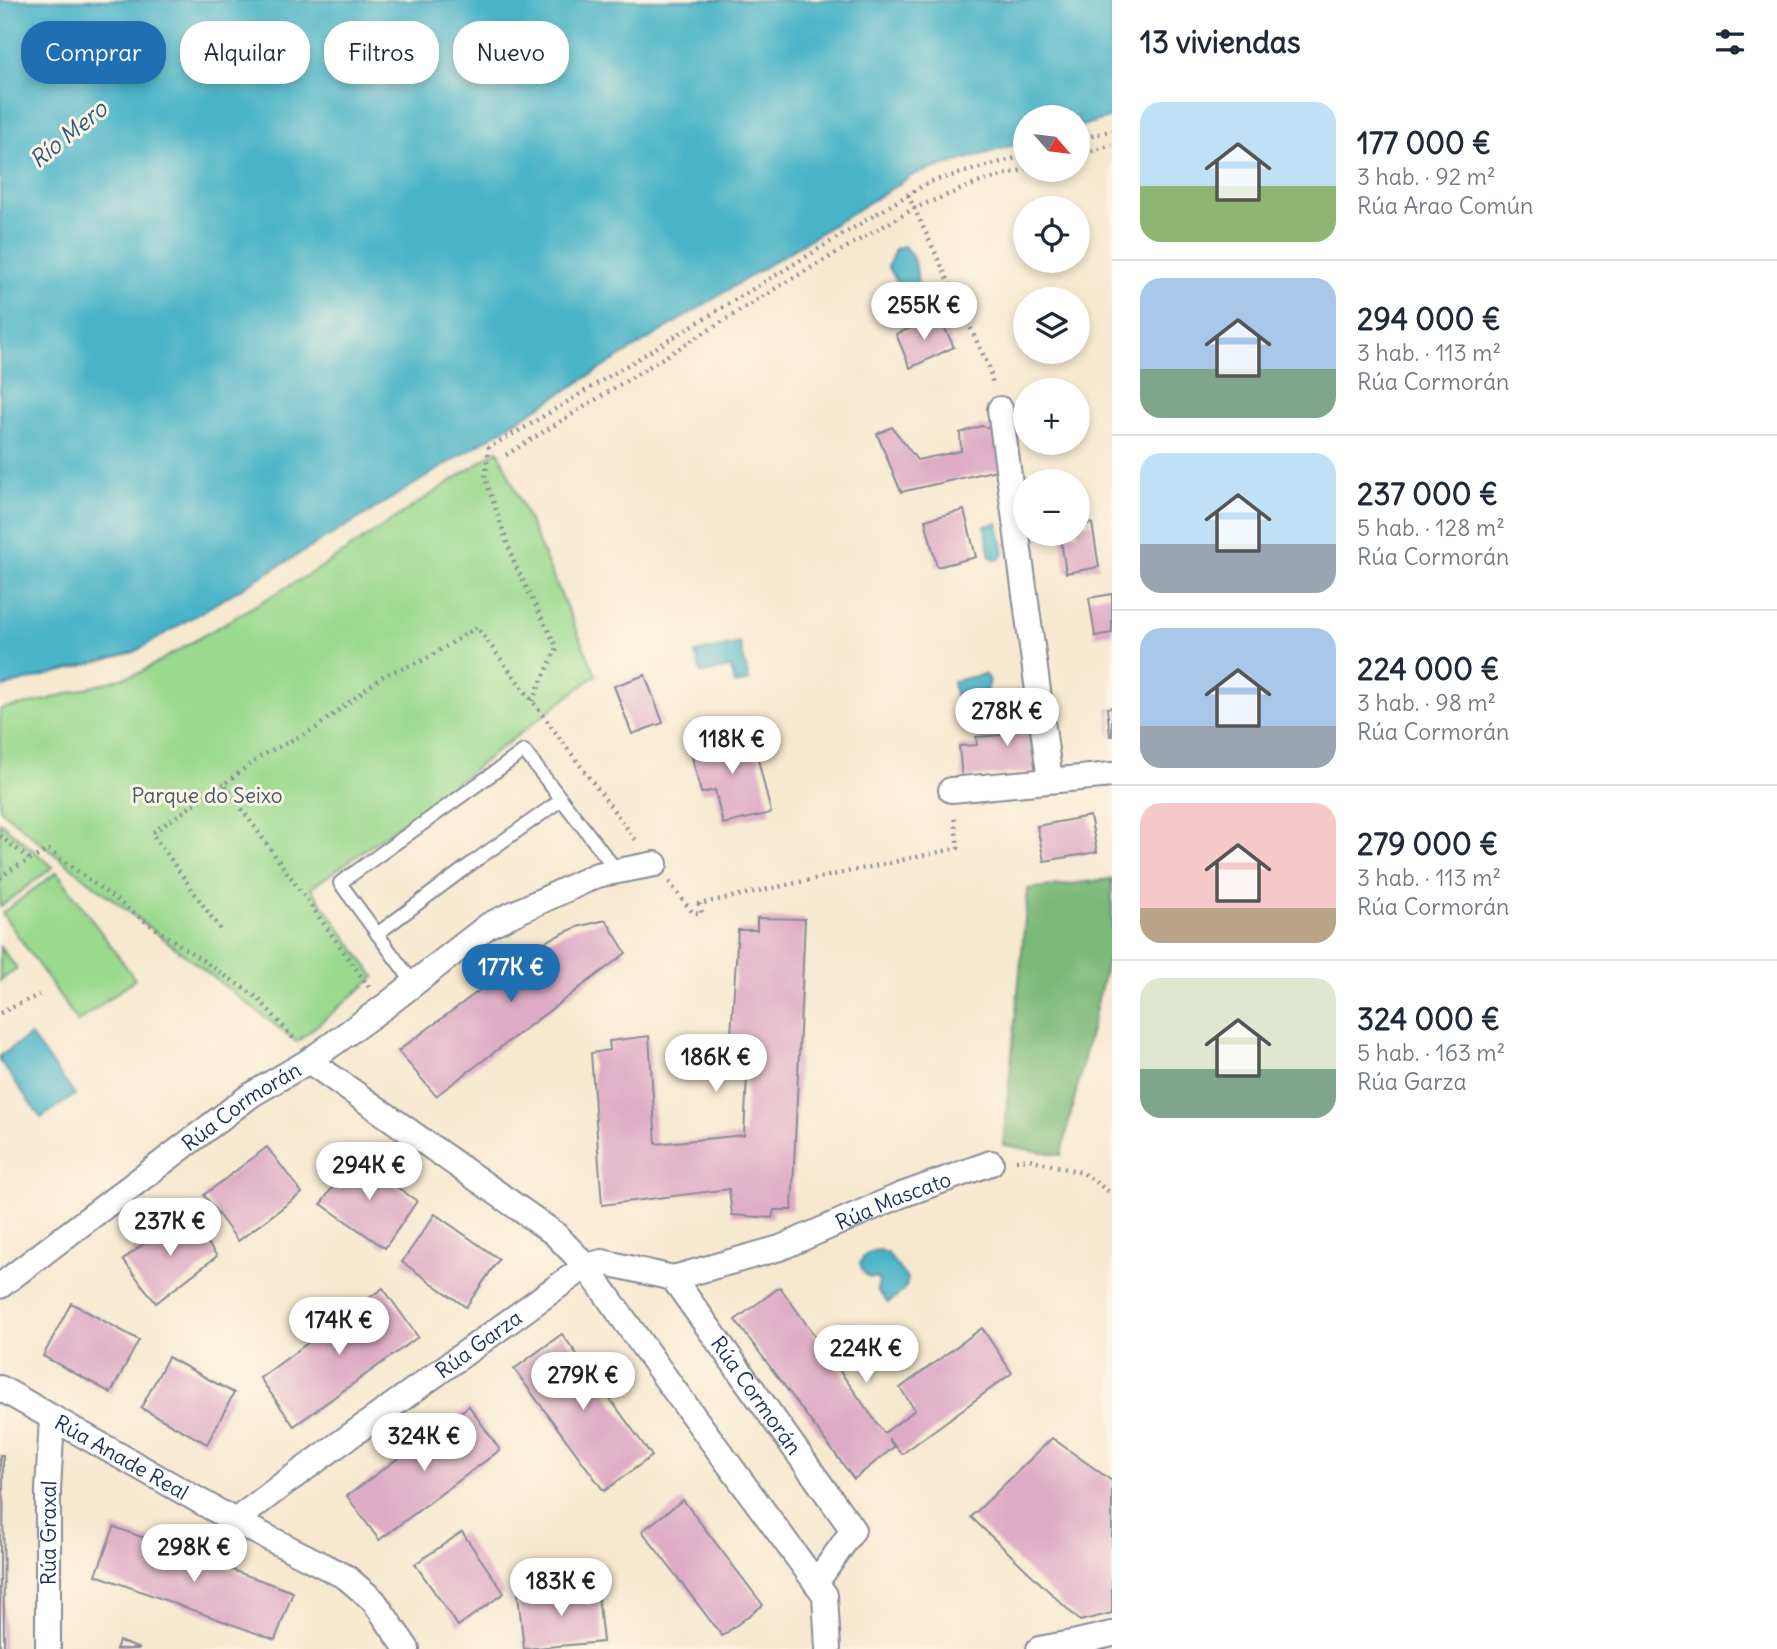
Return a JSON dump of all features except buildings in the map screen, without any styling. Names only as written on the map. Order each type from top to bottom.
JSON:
[{"type":"street","points":[[1000,409],[1050,780]]},
{"type":"street","points":[[951,790],[1112,775]]},
{"type":"street","points":[[309,1061],[384,1007],[489,925],[597,875],[655,864]]},
{"type":"street","name":"Rúa Cormorán","points":[[0,1286],[251,1095],[309,1061],[554,1233],[586,1266],[825,1595],[828,1649]]},
{"type":"street","name":"Rúa Mascato","points":[[673,1278],[780,1248],[899,1196],[991,1163]]},
{"type":"street","points":[[586,1266],[602,1262],[673,1278]]},
{"type":"street","name":"Rúa Garza","points":[[235,1521],[586,1266]]},
{"type":"street","name":"Rúa Cormorán","points":[[673,1278],[853,1530],[816,1583]]},
{"type":"street","name":"Rúa Anade Real","points":[[0,1388],[235,1521],[346,1577],[374,1601],[407,1649]]},
{"type":"street","name":"Rúa Graxal","points":[[48,1649],[48,1490],[52,1419]]},
{"type":"street","points":[[1039,1649],[1112,1634]]},
{"type":"lane","points":[[414,984],[340,883],[524,751],[617,872]]},
{"type":"lane","points":[[377,934],[561,800]]},
{"type":"path","points":[[1090,136],[1112,130]]},
{"type":"path","points":[[1090,151],[1112,145]]},
{"type":"path","points":[[532,701],[557,648],[515,565],[485,478],[489,447],[929,182],[1013,159]]},
{"type":"path","points":[[506,455],[788,281],[915,208],[977,183],[1013,173]]},
{"type":"path","points":[[908,195],[989,367],[1000,409]]},
{"type":"path","points":[[220,929],[152,833],[261,756],[316,728],[383,676],[426,659],[477,627],[692,913],[702,913],[699,904],[958,848],[951,790]]},
{"type":"path","points":[[224,784],[384,1007]]},
{"type":"path","points":[[0,836],[30,859]]},
{"type":"path","points":[[0,878],[9,870],[49,850],[146,922],[258,998],[297,1042],[309,1061]]},
{"type":"path","points":[[0,1013],[39,995]]},
{"type":"path","points":[[991,1163],[1029,1159],[1083,1173],[1112,1194]]},
{"type":"green space","name":"Parque do Seixo","points":[[498,450],[596,675],[414,815],[311,888],[375,977],[297,1042],[0,809],[0,709],[39,702],[139,673],[323,566]]},
{"type":"green space","points":[[0,822],[53,867],[0,907]]},
{"type":"green space","points":[[57,872],[135,979],[78,1022],[2,913]]},
{"type":"green space","points":[[1112,879],[1112,941],[1061,1155],[1003,1145],[1028,889]]},
{"type":"green space","points":[[0,947],[17,968],[0,981]]},
{"type":"water","name":"Río Mero","points":[[0,0],[1112,0],[1112,117],[1090,123],[1090,105],[1013,105],[1013,145],[915,174],[360,518],[134,652],[0,688]]},
{"type":"water","points":[[904,246],[913,258],[916,268],[919,291],[913,295],[901,287],[888,266],[895,249]]},
{"type":"water","points":[[998,523],[1004,554],[998,560],[990,557],[985,526]]},
{"type":"water","points":[[740,643],[749,681],[735,684],[731,668],[701,673],[695,653]]},
{"type":"water","points":[[984,674],[990,680],[987,691],[955,696],[953,681]]},
{"type":"water","points":[[30,1035],[75,1095],[41,1118],[0,1061],[0,1056]]},
{"type":"water","points":[[880,1250],[887,1253],[907,1279],[904,1290],[888,1303],[877,1290],[879,1281],[875,1277],[869,1278],[860,1263],[868,1254]]}]
